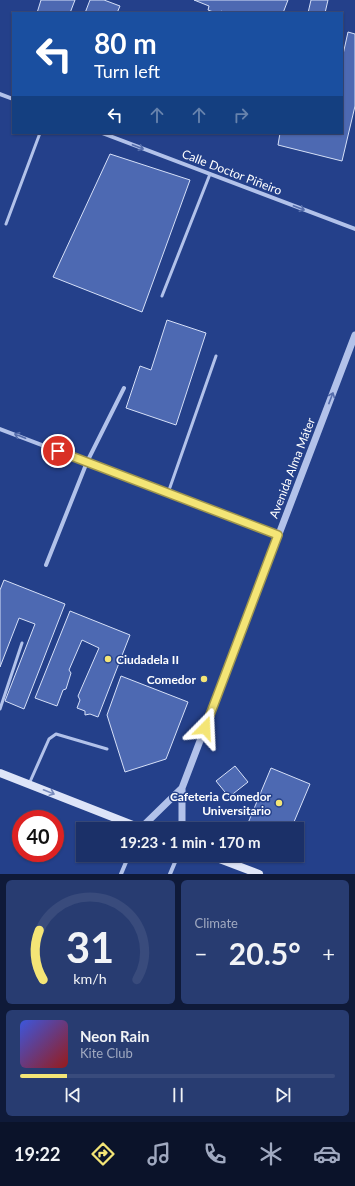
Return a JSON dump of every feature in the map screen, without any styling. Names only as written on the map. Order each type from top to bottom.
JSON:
[{"type":"main road","points":[[0,773],[124,822]]},
{"type":"main road","points":[[228,862],[260,874]]},
{"type":"street","points":[[0,94],[12,99]]},
{"type":"street","name":"Calle Doctor Piñeiro","points":[[105,134],[355,229]]},
{"type":"street","name":"Avenida Alma Máter","points":[[182,822],[182,788],[355,335]]},
{"type":"street","points":[[46,565],[87,462],[124,388]]},
{"type":"street","points":[[0,429],[278,535]]},
{"type":"street","name":"Avenida Alma Máter","points":[[149,822],[182,788]]},
{"type":"street","points":[[121,874],[126,862]]},
{"type":"street","points":[[170,874],[175,862]]},
{"type":"lane","points":[[6,224],[40,134]]},
{"type":"lane","points":[[162,296],[210,174]]},
{"type":"lane","points":[[168,493],[216,356]]},
{"type":"lane","points":[[0,709],[22,643]]},
{"type":"lane","points":[[29,784],[49,739],[56,734],[108,749]]},
{"type":"building","points":[[41,0],[75,0],[70,12],[37,12]]},
{"type":"building","points":[[90,0],[104,0],[120,6],[117,12],[85,12]]},
{"type":"building","points":[[194,0],[288,0],[283,12],[213,12],[208,10],[209,6]]},
{"type":"building","points":[[311,0],[328,0],[325,12],[308,12]]},
{"type":"building","points":[[348,32],[355,34],[355,106],[342,161],[278,145],[280,134],[343,134],[343,54]]},
{"type":"building","points":[[110,154],[190,180],[142,312],[53,277]]},
{"type":"building","points":[[167,320],[206,333],[176,425],[126,408],[140,366],[151,370]]},
{"type":"building","points":[[4,580],[65,604],[24,709],[5,701],[35,624],[19,618],[0,667],[0,590]]},
{"type":"building","name":"Ciudadela II","points":[[70,611],[130,635],[98,717],[90,714],[85,715],[85,711],[77,708],[80,700],[78,696],[99,648],[82,640],[69,670],[71,673],[66,689],[63,690],[57,706],[35,698]]},
{"type":"building","points":[[121,676],[188,702],[166,759],[125,772],[107,715]]},
{"type":"building","points":[[235,766],[248,782],[229,797],[216,781]]},
{"type":"building","name":"Cafeteria Comedor Universitario","points":[[271,768],[310,784],[294,822],[248,822]]},
{"type":"place","name":"Ciudadela II","points":[[108,659]]},
{"type":"place","name":"Comedor","points":[[204,679]]},
{"type":"place","name":"Cafeteria Comedor Universitario","points":[[279,803]]},
{"type":"route","points":[[58,451],[278,535],[205,728]]}]
